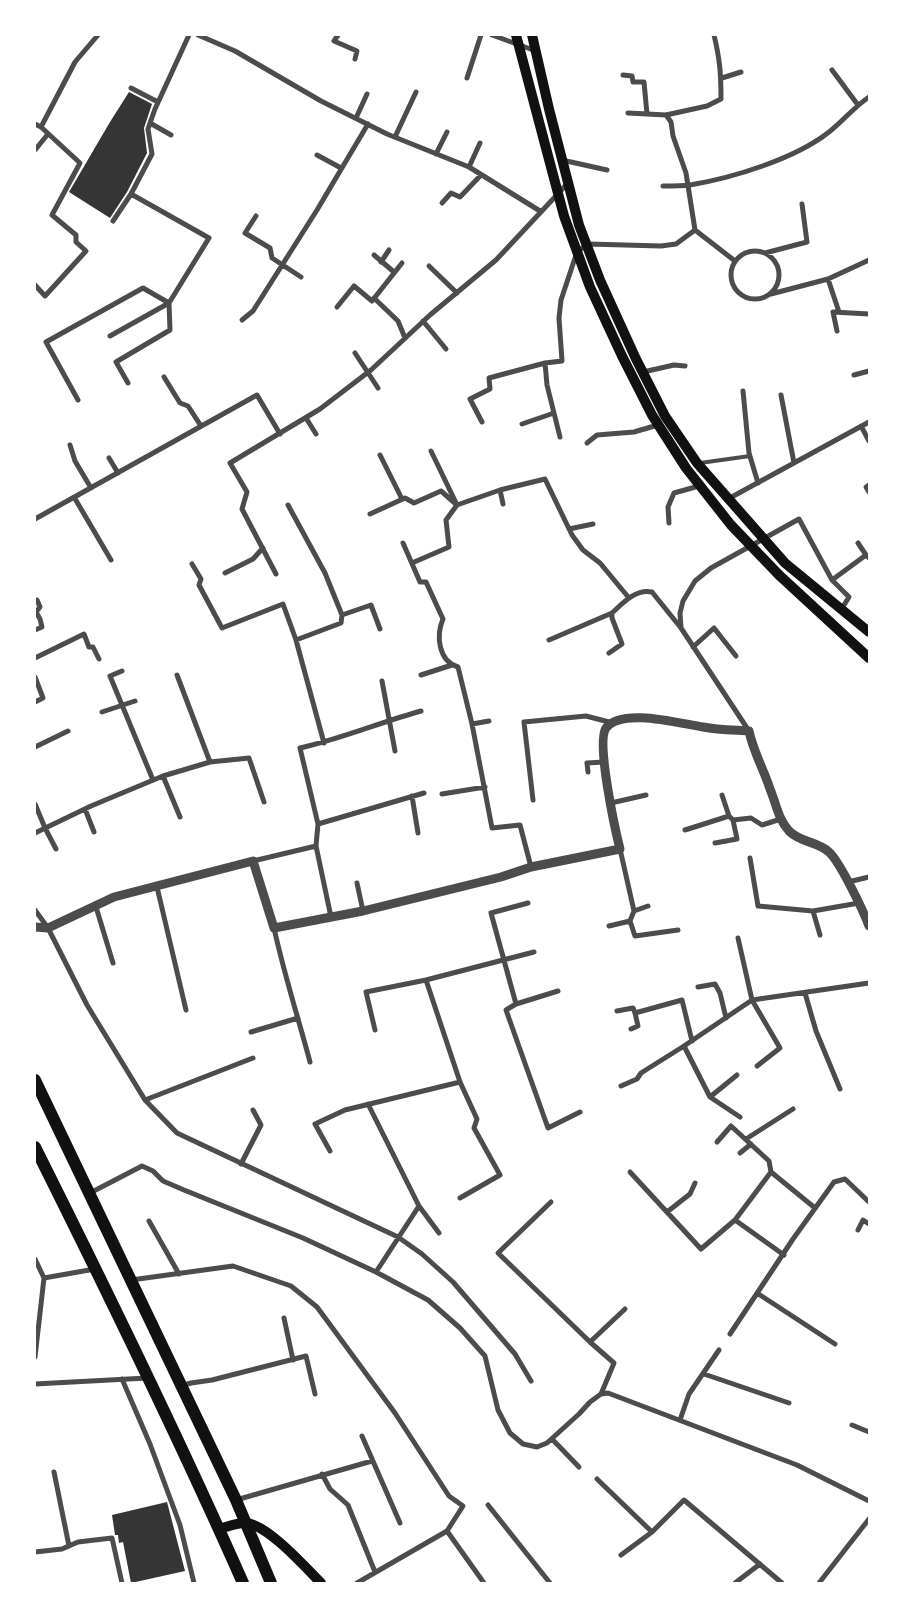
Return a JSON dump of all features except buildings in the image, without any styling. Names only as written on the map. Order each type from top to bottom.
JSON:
[{"type":"main road","points":[[532,35],[579,225],[588,244],[600,280],[642,372],[666,416],[697,463],[785,563],[869,632]]},
{"type":"main road","points":[[517,40],[564,216],[590,287],[622,356],[658,425],[686,468],[731,525],[779,576],[869,658]]},
{"type":"main road","points":[[833,625],[841,610]]},
{"type":"main road","points":[[35,1080],[236,1500],[271,1583]]},
{"type":"main road","points":[[35,1147],[96,1268],[243,1583]]},
{"type":"main road","points":[[219,1529],[245,1523],[260,1528],[273,1537],[321,1583]]},
{"type":"street","points":[[41,127],[75,62],[98,35]]},
{"type":"street","points":[[113,221],[132,194],[152,154],[148,130],[150,123],[189,35]]},
{"type":"street","points":[[198,35],[235,51],[321,101],[368,124],[469,167],[540,212]]},
{"type":"street","points":[[338,35],[334,41],[357,52],[355,59]]},
{"type":"street","points":[[467,78],[481,35]]},
{"type":"street","points":[[492,35],[517,40],[536,51]]},
{"type":"street","points":[[628,113],[666,115],[707,106],[721,100],[722,78],[714,35]]},
{"type":"street","points":[[832,70],[858,105]]},
{"type":"street","points":[[722,78],[741,72]]},
{"type":"street","points":[[623,76],[632,76],[633,82],[644,82],[647,114]]},
{"type":"street","points":[[132,88],[158,102]]},
{"type":"street","points":[[395,137],[416,92]]},
{"type":"street","points":[[356,118],[367,94]]},
{"type":"street","points":[[663,186],[689,185],[751,170],[788,156],[828,133],[869,97]]},
{"type":"street","points":[[666,115],[671,122],[673,136],[686,173],[695,230],[735,261]]},
{"type":"street","points":[[150,123],[171,135]]},
{"type":"street","points":[[35,124],[41,127],[80,163],[52,215],[76,235],[76,242],[86,251],[45,296],[35,286]]},
{"type":"street","points":[[242,320],[253,311],[368,124]]},
{"type":"street","points":[[436,154],[447,132]]},
{"type":"street","points":[[35,150],[48,134]]},
{"type":"street","points":[[469,167],[480,142]]},
{"type":"street","points":[[317,154],[341,168]]},
{"type":"street","points":[[562,160],[607,170]]},
{"type":"street","points":[[442,203],[451,193],[460,197],[481,175]]},
{"type":"street","points":[[276,574],[242,509],[247,492],[230,463],[320,409],[368,372],[423,321],[496,260],[568,182]]},
{"type":"street","points":[[110,336],[168,303],[210,238],[132,194]]},
{"type":"street","points":[[765,253],[807,242],[802,204]]},
{"type":"street","points":[[256,216],[245,234],[270,248],[272,258],[301,277]]},
{"type":"street","points":[[482,422],[470,400],[490,389],[489,378],[545,363],[562,361],[559,318],[561,300],[578,252],[588,244],[661,246],[676,244],[695,230]]},
{"type":"street","points":[[381,262],[389,250]]},
{"type":"street","points":[[770,294],[778,281],[779,272],[772,258],[765,253],[757,251],[741,255],[735,261],[731,276],[736,290],[742,295],[756,299],[828,279],[869,260]]},
{"type":"street","points":[[374,255],[394,272]]},
{"type":"street","points":[[336,307],[354,286],[372,301],[402,263]]},
{"type":"street","points":[[429,266],[457,293]]},
{"type":"street","points":[[828,279],[839,312]]},
{"type":"street","points":[[78,400],[46,342],[143,288],[168,303]]},
{"type":"street","points":[[374,298],[398,321],[405,338]]},
{"type":"street","points":[[128,383],[116,362],[170,330],[168,303]]},
{"type":"street","points":[[837,331],[833,312],[869,314]]},
{"type":"street","points":[[423,321],[446,349]]},
{"type":"street","points":[[355,353],[378,388]]},
{"type":"street","points":[[545,363],[546,385],[560,437]]},
{"type":"street","points":[[642,372],[674,365],[685,366]]},
{"type":"street","points":[[854,375],[869,371]]},
{"type":"street","points":[[164,377],[180,403],[188,406],[201,426]]},
{"type":"street","points":[[743,391],[750,456],[758,483]]},
{"type":"street","points":[[35,519],[256,395],[280,434]]},
{"type":"street","points":[[781,396],[794,463]]},
{"type":"street","points":[[522,424],[554,412]]},
{"type":"street","points":[[306,418],[316,434]]},
{"type":"street","points":[[728,499],[869,422]]},
{"type":"street","points":[[587,443],[596,435],[634,432],[658,425]]},
{"type":"street","points":[[861,426],[869,441]]},
{"type":"street","points":[[70,445],[75,461],[91,488]]},
{"type":"street","points":[[431,450],[457,505]]},
{"type":"street","points":[[380,455],[402,499]]},
{"type":"street","points":[[110,458],[118,473]]},
{"type":"street","points":[[412,563],[449,547],[446,520],[457,505],[500,490],[545,479],[570,529],[583,550],[600,563],[629,598]]},
{"type":"street","points":[[869,485],[866,487],[869,492]]},
{"type":"street","points":[[669,523],[668,507],[674,493],[700,486]]},
{"type":"street","points":[[500,490],[503,504]]},
{"type":"street","points":[[370,514],[404,498],[414,503],[440,491],[457,505]]},
{"type":"street","points":[[74,497],[111,560]]},
{"type":"street","points":[[288,505],[325,573],[342,615],[341,623],[296,640]]},
{"type":"street","points":[[681,628],[680,613],[683,601],[695,581],[711,568],[799,519],[832,580],[849,597],[841,610]]},
{"type":"street","points":[[570,529],[594,524]]},
{"type":"street","points":[[403,543],[420,582],[426,582],[442,619],[438,629],[442,655],[452,665]]},
{"type":"street","points":[[832,580],[868,556],[858,543]]},
{"type":"street","points":[[225,573],[254,559],[263,548]]},
{"type":"street","points":[[192,564],[201,579],[199,585],[222,628],[283,604],[296,640],[324,743]]},
{"type":"street","points":[[550,640],[612,613],[629,598],[647,591],[652,592],[681,628],[749,731],[781,818],[789,831],[806,843],[819,845],[830,852],[848,882],[869,926]]},
{"type":"street","points":[[35,630],[42,627],[36,612],[40,607],[37,600]]},
{"type":"street","points":[[342,615],[371,606],[380,629]]},
{"type":"street","points":[[609,653],[622,644],[612,613]]},
{"type":"street","points":[[693,646],[714,628],[736,656]]},
{"type":"street","points":[[35,658],[84,634],[89,647],[93,647],[99,659]]},
{"type":"street","points":[[421,675],[452,665],[458,666],[472,724],[492,828],[520,825],[531,867]]},
{"type":"street","points":[[122,671],[110,676],[153,780]]},
{"type":"street","points":[[177,675],[210,762]]},
{"type":"street","points":[[35,677],[43,698],[35,702]]},
{"type":"street","points":[[382,681],[395,751]]},
{"type":"street","points":[[102,712],[135,700]]},
{"type":"street","points":[[331,918],[316,846],[318,824],[300,748],[324,743],[390,719],[421,711]]},
{"type":"street","points":[[533,800],[524,722],[586,716],[613,723]]},
{"type":"street","points":[[678,930],[635,936],[630,921],[634,911],[604,762],[603,735],[607,727],[613,723],[637,718],[705,728],[749,731]]},
{"type":"street","points":[[472,724],[489,721]]},
{"type":"street","points":[[35,747],[68,731]]},
{"type":"street","points":[[35,833],[153,780],[210,762],[249,758],[264,802]]},
{"type":"street","points":[[588,772],[587,764],[604,762]]},
{"type":"street","points":[[163,776],[180,817]]},
{"type":"street","points":[[442,794],[485,787]]},
{"type":"street","points":[[318,824],[424,793]]},
{"type":"street","points":[[611,804],[646,795]]},
{"type":"street","points":[[412,796],[418,833]]},
{"type":"street","points":[[715,843],[737,839],[722,796]]},
{"type":"street","points":[[35,804],[56,849]]},
{"type":"street","points":[[85,809],[94,832]]},
{"type":"street","points":[[685,830],[731,818],[751,818],[762,825],[781,818]]},
{"type":"street","points":[[35,927],[48,928],[114,897],[316,846]]},
{"type":"street","points":[[274,928],[363,911],[501,877],[531,867],[620,849]]},
{"type":"street","points":[[750,858],[758,906],[813,911],[858,903]]},
{"type":"street","points":[[253,861],[274,928],[285,977],[310,1062]]},
{"type":"street","points":[[848,882],[869,877]]},
{"type":"street","points":[[357,883],[363,911]]},
{"type":"street","points":[[157,887],[186,1010]]},
{"type":"street","points":[[516,1004],[502,959],[491,913],[528,903]]},
{"type":"street","points":[[634,911],[648,906]]},
{"type":"street","points":[[96,907],[113,963]]},
{"type":"street","points":[[35,910],[48,928],[87,1005],[145,1100],[178,1134],[398,1238],[422,1254],[454,1282],[515,1354],[531,1381]]},
{"type":"street","points":[[813,911],[820,935]]},
{"type":"street","points":[[609,926],[630,921]]},
{"type":"street","points":[[738,938],[752,1000],[780,1048],[757,1066]]},
{"type":"street","points":[[375,1030],[366,992],[426,980],[534,952]]},
{"type":"street","points":[[426,980],[460,1082],[477,1119],[474,1128],[500,1176],[460,1198]]},
{"type":"street","points":[[621,1086],[637,1079],[641,1073],[752,1000],[869,983]]},
{"type":"street","points":[[698,986],[715,984],[720,993],[726,1018]]},
{"type":"street","points":[[558,991],[516,1004],[506,1010],[548,1128],[580,1112]]},
{"type":"street","points":[[805,993],[816,1031],[840,1089]]},
{"type":"street","points":[[635,1013],[682,1000],[692,1041]]},
{"type":"street","points":[[617,1012],[633,1008],[638,1026],[631,1029]]},
{"type":"street","points":[[251,1032],[298,1018]]},
{"type":"street","points":[[684,1046],[710,1097],[740,1117]]},
{"type":"street","points":[[145,1100],[253,1058]]},
{"type":"street","points":[[710,1097],[737,1075]]},
{"type":"street","points":[[330,1151],[315,1124],[345,1110],[460,1082]]},
{"type":"street","points":[[368,1104],[419,1206],[439,1232]]},
{"type":"street","points":[[746,1139],[793,1109]]},
{"type":"street","points":[[241,1164],[261,1125],[253,1110]]},
{"type":"street","points":[[717,1142],[731,1126],[769,1161],[771,1172],[815,1208]]},
{"type":"street","points":[[740,1153],[751,1144]]},
{"type":"street","points":[[90,1194],[142,1166],[153,1171],[163,1181],[303,1238],[376,1272],[428,1300],[460,1328],[485,1356],[498,1410],[510,1433],[523,1444],[537,1447],[550,1441],[590,1402],[601,1394],[608,1393],[797,1465],[869,1501]]},
{"type":"street","points":[[630,1172],[701,1248],[735,1220],[771,1172]]},
{"type":"street","points":[[730,1334],[834,1182],[845,1179],[869,1202]]},
{"type":"street","points":[[667,1212],[690,1194],[695,1183]]},
{"type":"street","points":[[551,1202],[498,1252],[614,1363],[601,1394]]},
{"type":"street","points":[[376,1272],[419,1206]]},
{"type":"street","points":[[735,1220],[784,1255]]},
{"type":"street","points":[[858,1230],[863,1220],[869,1224]]},
{"type":"street","points":[[149,1221],[179,1274]]},
{"type":"street","points":[[35,1259],[44,1278],[35,1357]]},
{"type":"street","points":[[131,1280],[233,1266],[291,1286],[317,1307],[395,1413],[449,1496],[463,1506],[447,1531],[357,1583]]},
{"type":"street","points":[[44,1278],[96,1268]]},
{"type":"street","points":[[757,1293],[835,1344]]},
{"type":"street","points":[[590,1342],[625,1309]]},
{"type":"street","points":[[284,1318],[293,1360]]},
{"type":"street","points":[[680,1420],[689,1394],[719,1350]]},
{"type":"street","points":[[181,1386],[306,1356],[314,1394]]},
{"type":"street","points":[[704,1374],[789,1404]]},
{"type":"street","points":[[35,1384],[148,1378]]},
{"type":"street","points":[[122,1379],[150,1444],[180,1525],[194,1583]]},
{"type":"street","points":[[852,1425],[869,1432]]},
{"type":"street","points":[[362,1436],[400,1523]]},
{"type":"street","points":[[550,1441],[578,1467]]},
{"type":"street","points":[[236,1500],[372,1460]]},
{"type":"street","points":[[54,1472],[69,1546]]},
{"type":"street","points":[[322,1474],[330,1489],[348,1505],[376,1572]]},
{"type":"street","points":[[597,1479],[652,1532]]},
{"type":"street","points":[[622,1555],[652,1532],[684,1500],[782,1583]]},
{"type":"street","points":[[488,1505],[550,1583]]},
{"type":"street","points":[[819,1583],[869,1519]]},
{"type":"street","points":[[447,1531],[484,1583]]},
{"type":"street","points":[[35,1552],[62,1549],[78,1542],[112,1538],[122,1583]]},
{"type":"street","points":[[735,1583],[760,1564]]},
{"type":"lane","points":[[697,463],[750,456]]}]
